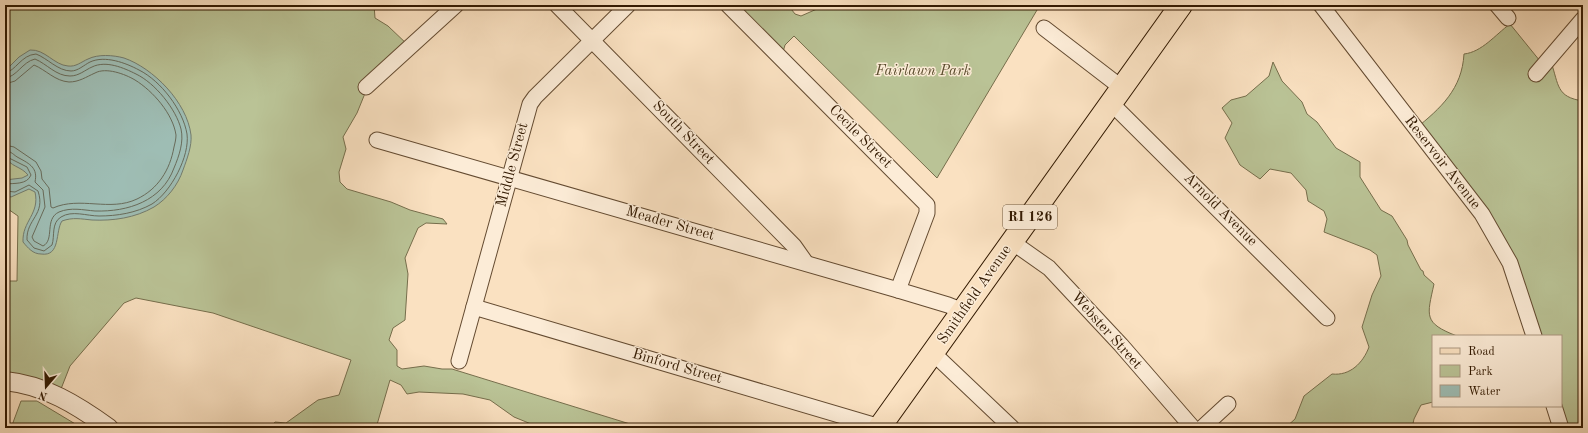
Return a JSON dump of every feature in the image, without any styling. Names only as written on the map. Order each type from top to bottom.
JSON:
[{"type":"main road","name":"Smithfield Avenue","points":[[879,427],[1181,5]]},
{"type":"street","points":[[366,87],[456,5]]},
{"type":"street","name":"South Street","points":[[557,5],[794,246],[806,263]]},
{"type":"street","name":"Middle Street","points":[[459,361],[530,104],[535,97],[628,5]]},
{"type":"street","name":"Cecile Street","points":[[728,5],[927,205],[927,213],[898,290]]},
{"type":"street","name":"Reservoir Avenue","points":[[1321,5],[1482,214],[1510,263],[1534,335]]},
{"type":"street","points":[[1497,5],[1508,18]]},
{"type":"street","points":[[1536,74],[1583,19]]},
{"type":"street","name":"Arnold Avenue","points":[[1044,28],[1117,96],[1327,318]]},
{"type":"street","name":"Meader Street","points":[[376,140],[806,263],[948,305],[962,311]]},
{"type":"street","name":"Webster Street","points":[[1012,242],[1049,268],[1121,345],[1193,428]]},
{"type":"street","name":"Binford Street","points":[[474,307],[879,427]]},
{"type":"street","points":[[933,353],[1012,428]]},
{"type":"street","points":[[5,381],[38,387],[56,395],[92,416],[109,428]]},
{"type":"street","points":[[1202,428],[1228,404]]},
{"type":"street","points":[[1554,407],[1562,428]]},
{"type":"green space","points":[[5,5],[374,5],[375,18],[388,26],[409,46],[368,86],[357,113],[343,137],[346,149],[339,172],[340,182],[347,189],[391,202],[410,210],[443,219],[447,224],[426,223],[418,228],[405,258],[408,274],[405,320],[393,328],[389,340],[397,350],[397,366],[402,369],[424,366],[452,369],[643,428],[541,428],[514,417],[490,400],[463,394],[419,392],[407,394],[401,385],[390,380],[376,428],[270,428],[275,422],[286,423],[318,400],[339,395],[351,360],[213,313],[136,298],[124,303],[70,366],[59,394],[5,380],[5,281],[17,281],[18,216],[5,207]]},
{"type":"green space","name":"Fairlawn Park","points":[[734,5],[788,5],[795,14],[801,16],[826,5],[1040,5],[937,178],[794,36],[785,45],[783,52]]},
{"type":"green space","points":[[1510,24],[1540,61],[1551,62],[1560,89],[1563,93],[1574,99],[1583,101],[1583,428],[1560,428],[1560,407],[1562,407],[1562,335],[1532,335],[1513,272],[1415,129],[1441,105],[1454,88],[1459,78],[1464,54],[1471,53],[1483,47]]},
{"type":"green space","points":[[1273,62],[1282,81],[1302,102],[1307,114],[1317,122],[1336,148],[1360,162],[1360,177],[1381,210],[1392,216],[1407,240],[1408,245],[1424,275],[1434,284],[1429,311],[1430,317],[1438,327],[1455,335],[1432,335],[1432,402],[1421,405],[1414,419],[1412,428],[1285,428],[1295,419],[1304,396],[1332,374],[1350,371],[1363,358],[1369,347],[1362,327],[1372,295],[1381,276],[1377,255],[1370,250],[1324,232],[1327,219],[1324,211],[1308,201],[1306,190],[1291,173],[1270,169],[1260,179],[1240,165],[1225,138],[1232,123],[1222,108],[1231,100],[1246,96],[1269,76]]},
{"type":"green space","points":[[21,401],[37,401],[82,428],[11,428]]},
{"type":"water","points":[[30,50],[35,50],[45,54],[58,63],[68,66],[76,65],[92,57],[101,56],[120,57],[135,63],[157,78],[176,99],[183,110],[191,135],[191,144],[181,176],[172,191],[159,204],[147,211],[124,218],[100,220],[73,219],[62,221],[55,248],[52,252],[47,254],[33,252],[23,242],[25,228],[35,206],[35,192],[29,189],[11,197],[5,195],[5,180],[22,178],[28,175],[7,160],[5,156],[5,71],[19,57]]}]
